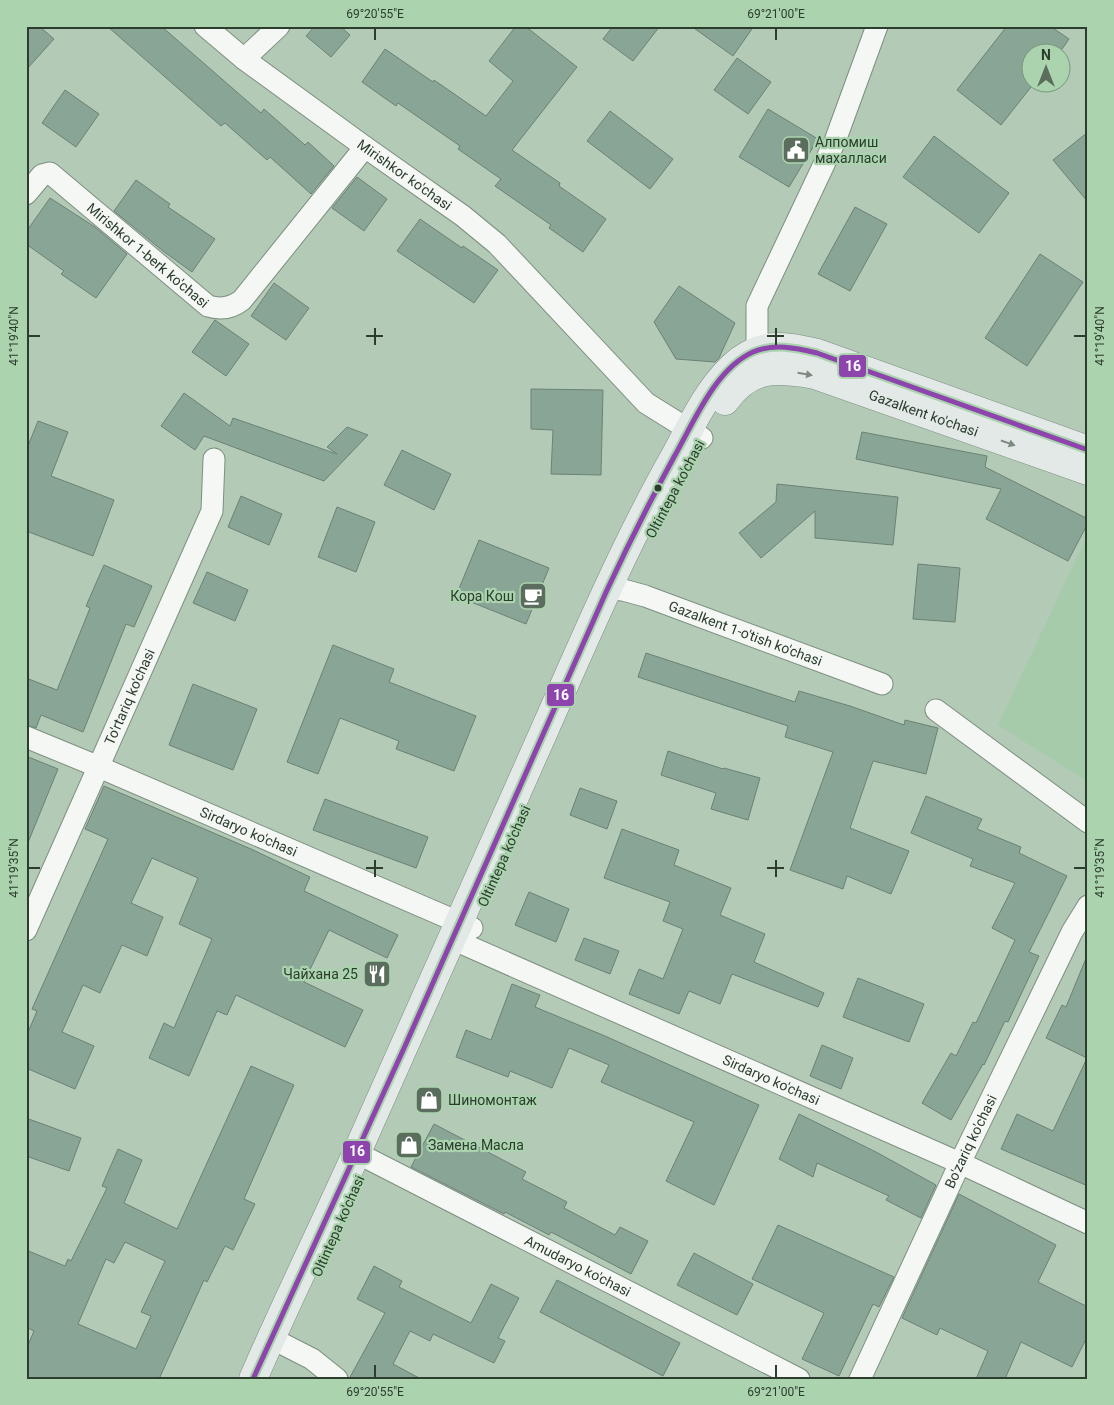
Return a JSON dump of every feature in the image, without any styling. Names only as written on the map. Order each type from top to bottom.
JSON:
[{"type":"main road","name":"Gazalkent ko'chasi","points":[[1088,450],[817,353],[786,347],[771,347],[757,362],[782,370],[815,375],[1088,471]]},
{"type":"main road","name":"Oltintepa ko'chasi","points":[[253,1379],[278,1341],[363,1156],[615,590],[665,473],[695,434],[709,395],[720,380],[733,366],[757,362]]},
{"type":"main road","name":"Oltintepa ko'chasi","points":[[270,1379],[278,1341]]},
{"type":"street","name":"Mirishkor ko'chasi","points":[[205,26],[244,59],[463,216],[497,244],[646,403],[695,434]]},
{"type":"street","points":[[244,59],[279,26]]},
{"type":"street","points":[[757,362],[757,306],[835,141],[877,26]]},
{"type":"street","name":"Mirishkor 1-berk ko'chasi","points":[[26,194],[42,175],[50,173],[208,306],[216,309],[226,308],[235,306],[242,300],[365,147]]},
{"type":"street","name":"To'rtariq ko'chasi","points":[[26,930],[212,511],[214,459]]},
{"type":"street","name":"Gazalkent 1-o'tish ko'chasi","points":[[615,590],[645,596],[882,684]]},
{"type":"street","points":[[936,710],[1088,822]]},
{"type":"street","name":"Sirdaryo ko'chasi","points":[[26,737],[99,767],[1088,1223]]},
{"type":"street","name":"Bo'zariq ko'chasi","points":[[860,1379],[960,1163],[1072,932],[1088,906]]},
{"type":"street","name":"Amudaryo ko'chasi","points":[[363,1156],[799,1379]]},
{"type":"street","points":[[278,1341],[312,1359],[337,1379]]},
{"type":"shaded area","points":[[1088,534],[1088,782],[998,725]]},
{"type":"building","points":[[26,26],[39,26],[54,39],[26,70]]},
{"type":"building","points":[[107,26],[161,26],[261,113],[264,109],[305,145],[308,142],[334,166],[311,194],[270,157],[267,160],[225,123],[221,126]]},
{"type":"building","points":[[315,26],[340,26],[350,35],[331,57],[306,36]]},
{"type":"building","points":[[516,26],[525,26],[577,67],[512,150],[560,183],[559,186],[606,219],[583,252],[549,228],[551,225],[495,186],[501,179],[458,149],[460,146],[398,103],[396,106],[362,82],[385,49],[486,116],[513,81],[489,61]]},
{"type":"building","points":[[613,26],[660,26],[633,61],[603,39]]},
{"type":"building","points":[[691,26],[754,26],[733,56]]},
{"type":"building","points":[[1007,26],[1050,26],[1069,39],[1067,42],[1022,42],[1022,92],[1027,92],[1001,125],[957,90]]},
{"type":"building","points":[[737,58],[771,82],[748,114],[714,90]]},
{"type":"building","points":[[65,90],[99,114],[76,147],[42,123]]},
{"type":"building","points":[[768,109],[818,139],[789,187],[739,157]]},
{"type":"building","points":[[610,111],[673,159],[650,189],[587,141]]},
{"type":"building","points":[[1088,132],[1088,202],[1053,160]]},
{"type":"building","points":[[934,136],[1009,193],[979,233],[903,177]]},
{"type":"building","points":[[357,177],[387,199],[364,231],[332,208]]},
{"type":"building","points":[[136,180],[170,204],[168,207],[215,239],[192,272],[114,211]]},
{"type":"building","points":[[50,198],[95,227],[127,254],[96,298],[61,274],[64,271],[26,244],[26,232]]},
{"type":"building","points":[[855,207],[887,224],[850,291],[818,274]]},
{"type":"building","points":[[420,219],[498,270],[474,303],[397,251]]},
{"type":"building","points":[[1040,254],[1083,282],[1027,366],[985,338]]},
{"type":"building","points":[[274,283],[309,308],[286,340],[251,316]]},
{"type":"building","points":[[679,286],[735,323],[719,358],[715,362],[676,359],[654,322]]},
{"type":"building","points":[[215,320],[249,344],[226,376],[192,352]]},
{"type":"building","points":[[531,389],[603,390],[601,475],[551,474],[553,430],[531,429]]},
{"type":"building","points":[[184,393],[230,426],[233,418],[337,454],[327,447],[347,427],[368,435],[324,481],[204,436],[195,450],[161,426]]},
{"type":"building","points":[[38,421],[68,432],[51,476],[114,500],[93,556],[26,531],[26,451]]},
{"type":"building","points":[[862,432],[987,456],[985,467],[1088,519],[1088,523],[1068,561],[986,519],[1001,489],[856,459]]},
{"type":"building","points":[[402,450],[451,474],[434,510],[384,485]]},
{"type":"building","points":[[777,484],[898,497],[893,545],[815,538],[815,511],[761,558],[739,533],[776,502]]},
{"type":"building","points":[[241,496],[282,514],[269,545],[228,527]]},
{"type":"building","points":[[337,507],[375,522],[356,572],[318,557]]},
{"type":"building","points":[[479,540],[549,568],[526,624],[456,596]]},
{"type":"building","points":[[918,564],[960,568],[955,622],[913,619]]},
{"type":"building","points":[[104,565],[152,586],[134,627],[126,624],[83,732],[41,715],[36,728],[26,725],[26,678],[57,690],[90,608],[86,606]]},
{"type":"building","points":[[207,572],[248,590],[235,621],[193,603]]},
{"type":"building","points":[[333,645],[394,669],[389,682],[476,716],[454,771],[396,749],[399,741],[340,718],[318,774],[287,762]]},
{"type":"building","points":[[646,653],[795,702],[799,691],[904,725],[905,720],[938,728],[926,774],[873,761],[850,828],[909,851],[891,894],[847,876],[843,889],[790,870],[833,752],[785,737],[788,726],[638,677]]},
{"type":"building","points":[[193,684],[257,709],[233,770],[169,745]]},
{"type":"building","points":[[668,751],[723,769],[760,778],[748,820],[711,809],[716,793],[661,775]]},
{"type":"building","points":[[26,756],[58,769],[27,845],[26,845]]},
{"type":"building","points":[[104,786],[251,849],[310,877],[304,891],[398,935],[387,958],[329,930],[304,982],[363,1010],[345,1047],[236,995],[227,1015],[217,1011],[189,1076],[149,1058],[164,1023],[174,1028],[212,939],[179,924],[198,878],[152,858],[131,903],[163,917],[147,956],[122,945],[100,993],[83,985],[62,1032],[94,1046],[75,1089],[26,1068],[26,1037],[37,1011],[32,1009],[108,839],[85,829]]},
{"type":"building","points":[[580,788],[617,801],[607,829],[570,815]]},
{"type":"building","points":[[926,796],[982,819],[977,829],[1021,847],[1019,853],[1067,876],[1029,952],[1039,956],[1008,1022],[1005,1021],[984,1065],[951,1120],[922,1103],[951,1053],[956,1056],[973,1022],[976,1023],[1015,940],[992,928],[1015,883],[970,866],[973,859],[911,833]]},
{"type":"building","points":[[325,799],[428,837],[416,868],[313,830]]},
{"type":"building","points":[[622,829],[679,850],[674,865],[731,888],[720,915],[765,934],[754,962],[824,993],[818,1007],[732,974],[720,1004],[689,991],[679,1014],[629,994],[639,969],[663,979],[683,929],[663,921],[670,902],[604,878]]},
{"type":"building","points":[[529,892],[569,909],[556,942],[515,925]]},
{"type":"building","points":[[584,938],[619,951],[610,974],[575,960]]},
{"type":"building","points":[[1087,956],[1088,1186],[1001,1149],[1017,1114],[1053,1131],[1087,1058],[1046,1038],[1062,1005],[1066,1007]]},
{"type":"building","points":[[858,978],[924,1004],[909,1042],[843,1017]]},
{"type":"building","points":[[512,984],[540,995],[535,1007],[759,1105],[714,1205],[666,1181],[694,1122],[601,1082],[609,1065],[569,1048],[552,1088],[510,1071],[508,1077],[456,1057],[466,1030],[491,1040]]},
{"type":"building","points":[[822,1045],[853,1058],[841,1089],[810,1076]]},
{"type":"building","points":[[251,1066],[294,1085],[244,1199],[255,1204],[233,1250],[225,1246],[207,1282],[204,1280],[159,1379],[26,1379],[26,1350],[34,1331],[26,1327],[26,1250],[65,1266],[68,1259],[71,1261],[107,1188],[102,1186],[118,1149],[142,1160],[124,1203],[177,1229]],"holes":[[[125,1242],[165,1261],[141,1312],[151,1316],[136,1349],[78,1324],[106,1259],[114,1263]]]},
{"type":"building","points":[[799,1114],[876,1152],[936,1185],[921,1218],[886,1200],[889,1196],[817,1163],[813,1177],[779,1159]]},
{"type":"building","points":[[26,1118],[81,1138],[69,1171],[26,1156]]},
{"type":"building","points":[[434,1124],[526,1172],[522,1179],[567,1202],[564,1208],[615,1235],[620,1227],[648,1241],[631,1274],[551,1232],[549,1235],[411,1167]]},
{"type":"building","points":[[959,1194],[1056,1245],[1038,1282],[1088,1307],[1088,1335],[1072,1367],[1021,1342],[1005,1379],[976,1379],[988,1351],[940,1328],[937,1335],[902,1318]]},
{"type":"building","points":[[778,1225],[894,1277],[879,1307],[873,1304],[839,1376],[802,1359],[824,1313],[752,1279]]},
{"type":"building","points":[[694,1253],[753,1284],[737,1315],[677,1285]]},
{"type":"building","points":[[374,1266],[402,1281],[399,1287],[471,1323],[491,1284],[519,1298],[498,1338],[505,1341],[494,1363],[433,1334],[430,1341],[410,1331],[393,1364],[421,1379],[349,1379],[385,1313],[357,1299]]},
{"type":"building","points":[[557,1280],[680,1343],[663,1376],[540,1312]]},
{"type":"transit line","name":"16","points":[[253,1379],[405,1046],[607,590],[631,540],[698,413],[727,371],[740,360],[761,349],[785,347],[809,351],[1088,450]]},
{"type":"place","name":"Алпомиш махалласи","points":[[796,150]]},
{"type":"place","name":"Кора Кош","points":[[533,596]]},
{"type":"place","name":"Чайхана 25","points":[[377,974]]},
{"type":"place","name":"Шиномонтаж","points":[[429,1100]]},
{"type":"place","name":"Замена Маслa","points":[[409,1145]]}]
